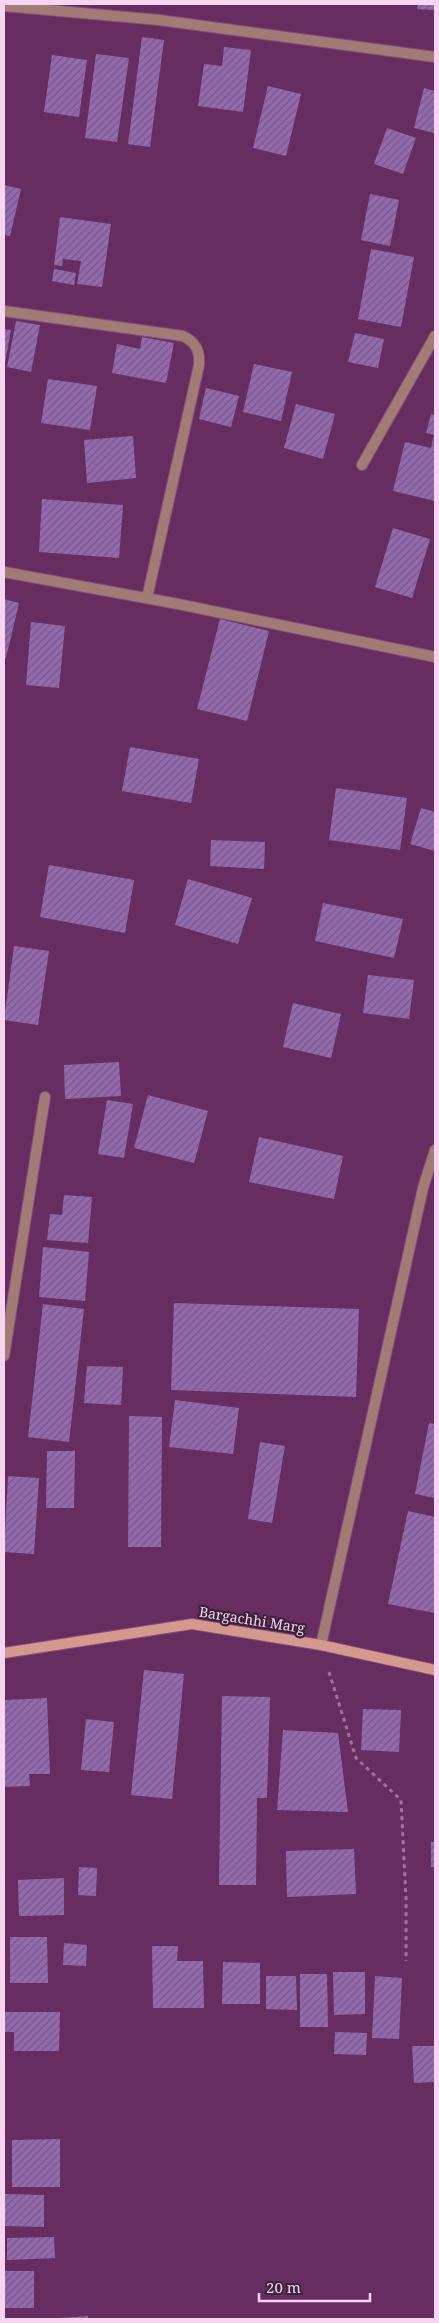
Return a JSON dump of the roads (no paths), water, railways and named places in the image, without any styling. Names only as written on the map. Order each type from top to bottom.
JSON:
[{"type":"street","points":[[4,6],[159,20],[435,57]]},
{"type":"street","points":[[4,311],[183,336],[190,339],[198,350],[200,365],[147,598]]},
{"type":"street","points":[[362,465],[435,336]]},
{"type":"street","points":[[4,572],[147,598],[435,657]]},
{"type":"street","points":[[4,1356],[45,1097]]},
{"type":"street","points":[[321,1645],[423,1188],[435,1150]]},
{"type":"street","name":"Bargachhi Marg","points":[[4,1653],[192,1624],[321,1645],[435,1670]]}]
